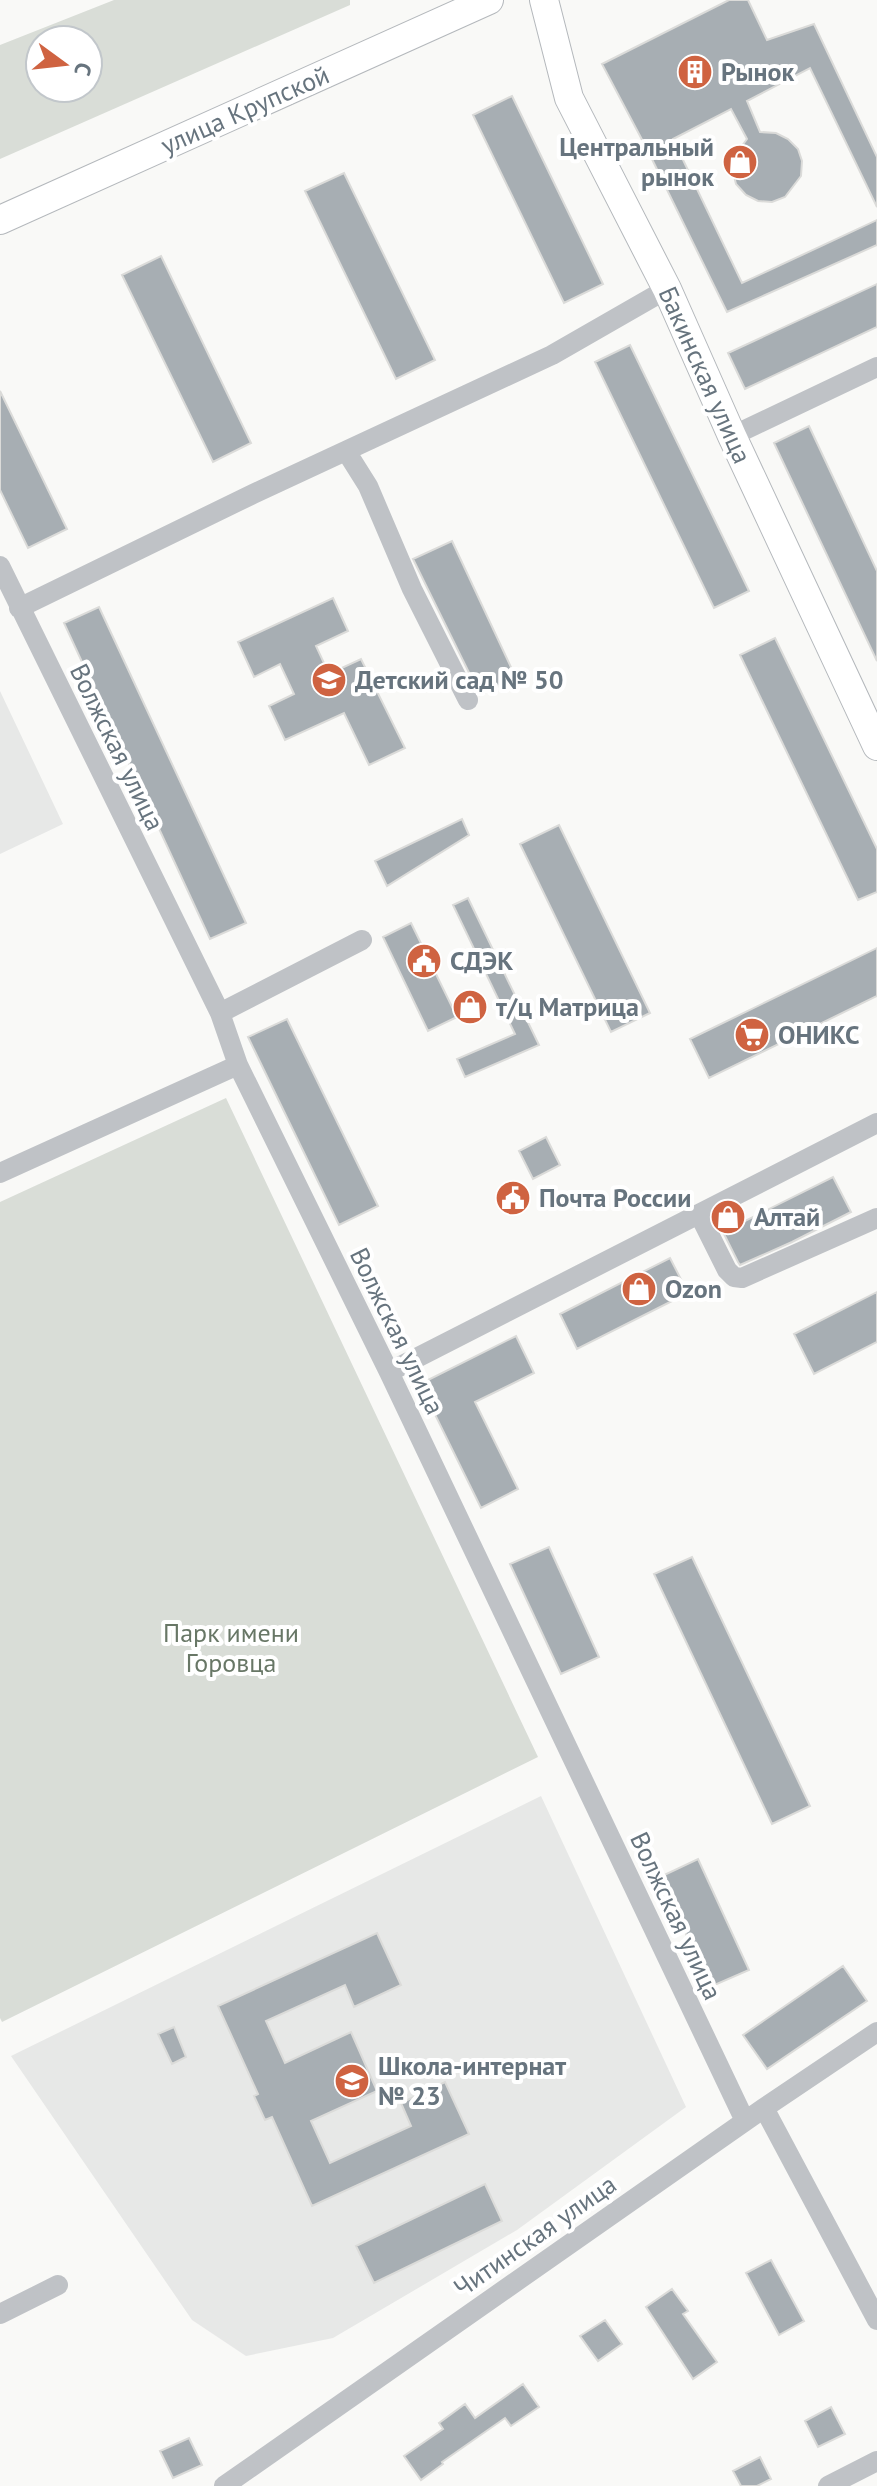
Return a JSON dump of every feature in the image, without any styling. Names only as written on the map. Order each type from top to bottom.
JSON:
[{"type":"street","name":"улица Крупской","points":[[0,220],[489,0]]},
{"type":"street","name":"Бакинская улица","points":[[544,0],[569,98],[667,289],[877,746]]},
{"type":"street","points":[[19,608],[552,355],[667,289]]},
{"type":"street","points":[[732,436],[877,367]]},
{"type":"street","points":[[346,451],[368,486],[412,589],[468,700]]},
{"type":"street","name":"Волжская улица","points":[[0,566],[220,1013],[238,1065],[389,1372],[745,2121]]},
{"type":"street","points":[[220,1013],[362,940]]},
{"type":"street","points":[[0,1173],[238,1065]]},
{"type":"street","points":[[389,1372],[877,1123]]},
{"type":"street","points":[[699,1214],[727,1270],[734,1277],[742,1278],[877,1218]]},
{"type":"street","name":"Читинская улица","points":[[224,2486],[877,2032]]},
{"type":"street","points":[[764,2108],[877,2320]]},
{"type":"street","points":[[0,2314],[58,2285]]},
{"type":"street","points":[[828,2486],[877,2461]]},
{"type":"shaded area","points":[[0,691],[63,824],[0,854]]},
{"type":"shaded area","name":"Школа-интернат № 23","points":[[541,1796],[686,2107],[517,2230],[333,2338],[246,2356],[192,2320],[11,2056]]},
{"type":"green space","points":[[114,0],[350,0],[350,5],[0,159],[0,45],[24,36],[24,104],[104,104],[104,24],[53,24]]},
{"type":"green space","name":"Парк имени Горовца","points":[[226,1098],[538,1757],[2,2022],[0,1202]]},
{"type":"building","points":[[729,0],[748,0],[767,40],[814,24],[877,157],[877,207],[810,68],[747,101],[760,132],[776,133],[798,149],[802,161],[801,176],[785,197],[772,202],[758,201],[746,195],[736,184],[733,158],[747,139],[731,109],[673,139],[742,283],[877,220],[877,245],[727,312],[602,64]]},
{"type":"building","points":[[512,96],[603,284],[564,303],[473,115]]},
{"type":"building","points":[[344,173],[435,360],[396,379],[305,191]]},
{"type":"building","points":[[161,256],[251,443],[213,462],[122,275]]},
{"type":"building","points":[[877,284],[877,327],[745,389],[728,353]]},
{"type":"building","points":[[630,345],[749,591],[714,608],[595,362]]},
{"type":"building","points":[[0,391],[67,529],[28,548],[0,490]]},
{"type":"building","points":[[809,426],[877,571],[877,661],[774,443]]},
{"type":"building","points":[[452,541],[516,678],[480,695],[413,559]]},
{"type":"building","name":"Детский сад № 50","points":[[333,598],[348,631],[316,646],[329,674],[361,659],[405,748],[369,765],[344,713],[285,740],[269,706],[294,694],[280,664],[254,677],[238,642]]},
{"type":"building","points":[[99,607],[246,923],[210,939],[64,623]]},
{"type":"building","points":[[775,638],[877,849],[877,892],[858,900],[740,655]]},
{"type":"building","points":[[462,819],[469,835],[387,886],[375,861]]},
{"type":"building","points":[[559,825],[650,1013],[611,1032],[520,844]]},
{"type":"building","points":[[468,898],[539,1045],[465,1077],[457,1059],[515,1034],[453,905]]},
{"type":"building","points":[[411,923],[457,1017],[428,1031],[383,937]]},
{"type":"building","points":[[877,948],[877,996],[709,1078],[690,1039]]},
{"type":"building","points":[[287,1019],[378,1206],[339,1225],[248,1037]]},
{"type":"building","points":[[546,1137],[560,1165],[533,1179],[519,1151]]},
{"type":"building","points":[[833,1177],[851,1212],[740,1265],[723,1232]]},
{"type":"building","points":[[670,1258],[688,1293],[577,1349],[560,1314]]},
{"type":"building","points":[[877,1292],[877,1342],[814,1374],[794,1334]]},
{"type":"building","points":[[516,1336],[534,1373],[475,1402],[518,1489],[481,1508],[420,1384]]},
{"type":"building","points":[[549,1547],[599,1657],[561,1674],[510,1564]]},
{"type":"building","points":[[692,1557],[810,1806],[772,1824],[654,1574]]},
{"type":"building","points":[[698,1859],[749,1970],[710,1987],[660,1877]]},
{"type":"building","points":[[377,1933],[401,1985],[354,2007],[345,1985],[266,2021],[285,2063],[351,2032],[377,2091],[311,2121],[330,2163],[411,2126],[401,2103],[445,2082],[469,2134],[312,2206],[272,2117],[265,2120],[254,2096],[258,2094],[218,2006]]},
{"type":"building","points":[[843,1966],[867,2001],[767,2069],[743,2035]]},
{"type":"building","points":[[174,2027],[186,2057],[172,2064],[158,2034]]},
{"type":"building","points":[[485,2184],[502,2221],[374,2283],[356,2246]]},
{"type":"building","points":[[771,2260],[804,2321],[779,2335],[746,2273]]},
{"type":"building","points":[[672,2289],[688,2311],[683,2314],[717,2362],[693,2379],[646,2307]]},
{"type":"building","points":[[605,2320],[622,2344],[598,2361],[580,2336]]},
{"type":"building","points":[[523,2384],[539,2407],[511,2426],[505,2418],[421,2480],[404,2456],[443,2429],[439,2423],[465,2404],[475,2418]]},
{"type":"building","points":[[831,2407],[845,2434],[818,2447],[805,2421]]},
{"type":"building","points":[[189,2438],[202,2465],[173,2478],[160,2451]]},
{"type":"building","points":[[760,2457],[771,2479],[757,2486],[741,2486],[733,2471]]},
{"type":"place","name":"Рынок","points":[[695,72]]},
{"type":"place","name":"Центральный рынок","points":[[740,162]]},
{"type":"place","name":"Детский сад № 50","points":[[329,680]]},
{"type":"place","name":"СДЭК","points":[[424,961]]},
{"type":"place","name":"т/ц Матрица","points":[[470,1007]]},
{"type":"place","name":"ОНИКС","points":[[752,1035]]},
{"type":"place","name":"Почта России","points":[[513,1198]]},
{"type":"place","name":"Алтай","points":[[728,1217]]},
{"type":"place","name":"Ozon","points":[[639,1289]]},
{"type":"place","name":"Школа-интернат № 23","points":[[352,2081]]}]
